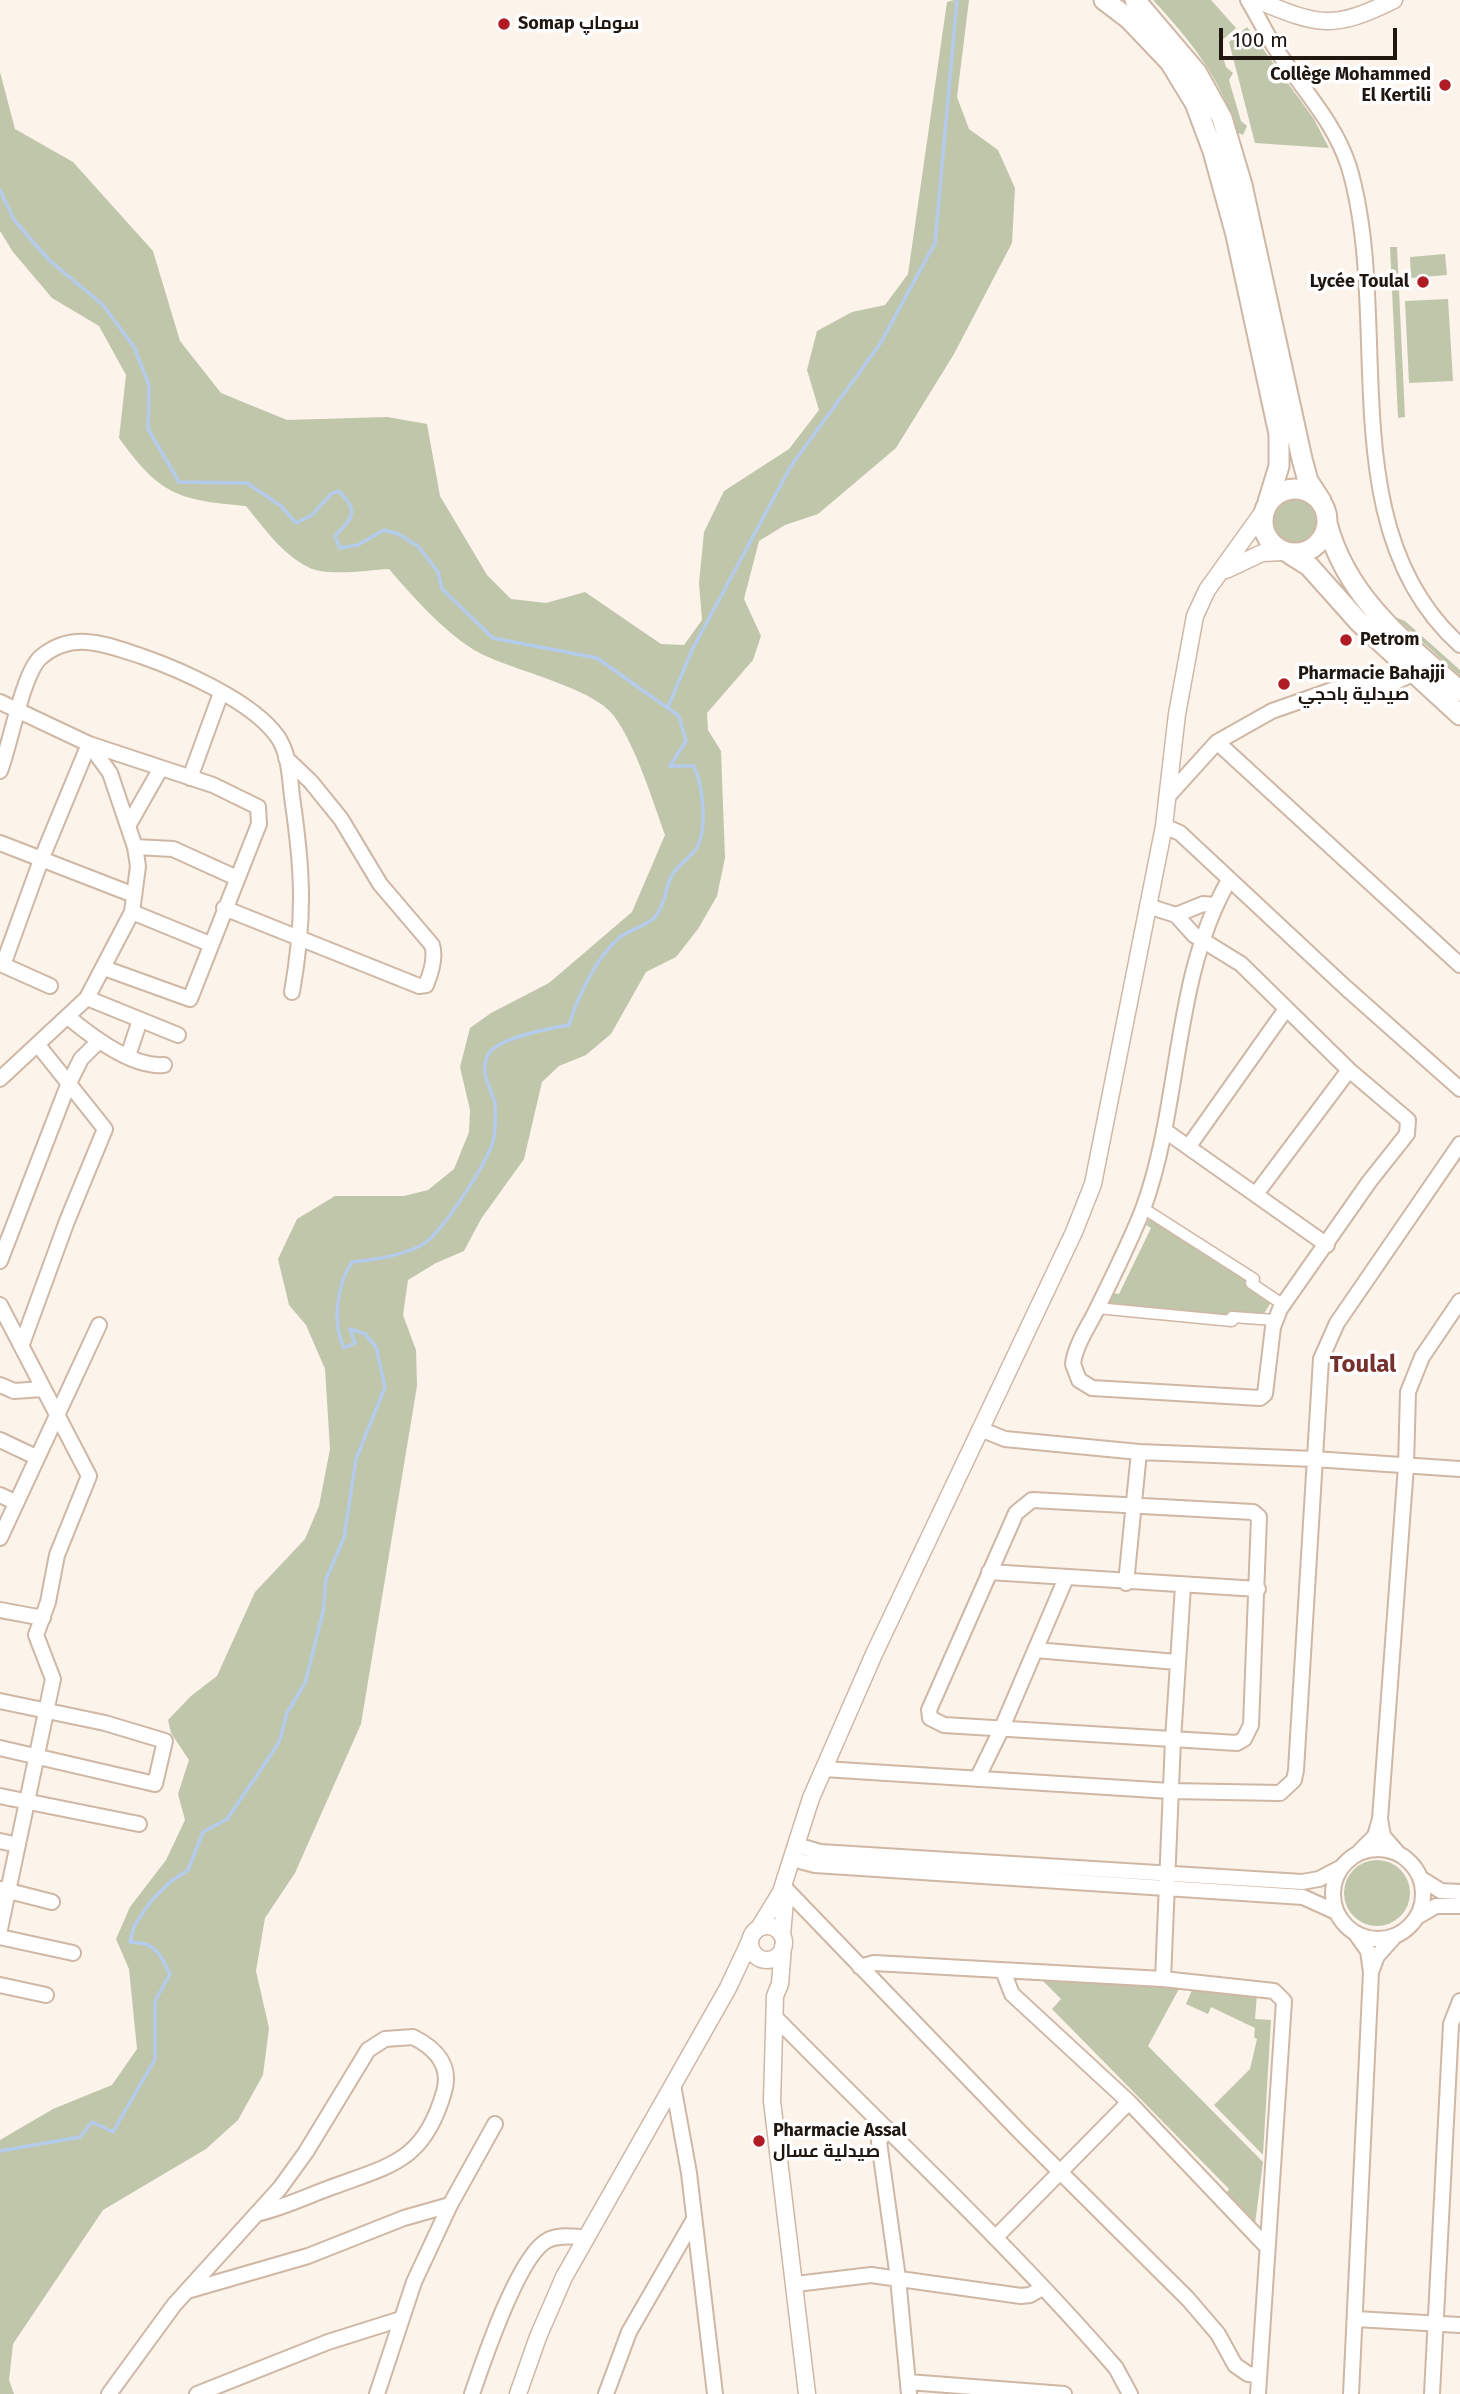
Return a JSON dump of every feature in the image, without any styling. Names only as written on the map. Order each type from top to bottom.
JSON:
[{"type":"main road","points":[[1104,0],[1129,19],[1183,80],[1213,152],[1236,235],[1279,434],[1279,466],[1266,507],[1264,531],[1275,547],[1322,578],[1359,622],[1460,715]]},
{"type":"main road","points":[[1135,0],[1181,51],[1222,118],[1239,173],[1301,459],[1308,481],[1321,501],[1333,544],[1362,596],[1408,645],[1460,691]]},
{"type":"main road","points":[[1266,507],[1275,495],[1294,489],[1314,495],[1321,501]]},
{"type":"main road","points":[[1287,553],[1311,550],[1319,543],[1327,523]]},
{"type":"street","points":[[1248,0],[1275,47],[1328,121],[1349,167],[1361,225],[1384,513],[1403,567],[1418,595],[1434,619],[1460,645]]},
{"type":"street","points":[[1257,0],[1308,19],[1337,23],[1394,0]]},
{"type":"street","points":[[518,2394],[538,2337],[586,2237],[782,1889],[824,1769],[1074,1232],[1093,1184],[1164,826],[1188,645],[1195,616],[1207,590],[1266,507]]},
{"type":"street","points":[[1218,575],[1262,553],[1287,553]]},
{"type":"street","points":[[0,771],[19,710],[40,657],[77,640],[101,643],[184,673],[221,693],[270,728],[278,736],[286,758],[303,884],[301,938],[292,992]]},
{"type":"street","points":[[1170,794],[1217,742],[1272,711],[1332,690],[1397,681],[1413,674]]},
{"type":"street","points":[[190,778],[221,693]]},
{"type":"street","points":[[0,702],[89,744],[214,785],[258,807],[259,824],[190,999],[104,968]]},
{"type":"street","points":[[1217,742],[1460,965]]},
{"type":"street","points":[[89,744],[110,773],[135,847],[138,866],[134,895]]},
{"type":"street","points":[[50,986],[3,965],[41,860],[89,744]]},
{"type":"street","points":[[224,908],[419,986],[426,985],[429,978],[434,957],[432,945],[380,884],[341,819],[311,782],[286,758]]},
{"type":"street","points":[[128,826],[161,768]]},
{"type":"street","points":[[1164,826],[1180,833],[1460,1089]]},
{"type":"street","points":[[0,843],[137,895],[132,912],[87,998],[0,1079]]},
{"type":"street","points":[[135,847],[173,849],[237,878]]},
{"type":"street","points":[[1148,906],[1176,915],[1204,942],[1241,964],[1349,1070],[1408,1120],[1408,1134],[1369,1182],[1282,1304],[1275,1320],[1265,1394],[1260,1398],[1097,1389],[1079,1380],[1073,1364],[1143,1208],[1164,1130],[1178,1050],[1204,942],[1215,905],[1229,880]]},
{"type":"street","points":[[1176,915],[1203,904],[1215,905]]},
{"type":"street","points":[[132,912],[210,944]]},
{"type":"street","points":[[87,998],[178,1035]]},
{"type":"street","points":[[1189,1146],[1286,1009]]},
{"type":"street","points":[[68,1017],[98,1042],[128,1056],[164,1065]]},
{"type":"street","points":[[128,1056],[139,1020]]},
{"type":"street","points":[[0,1261],[68,1084],[81,1059],[98,1042]]},
{"type":"street","points":[[22,1344],[67,1221],[106,1126],[38,1045]]},
{"type":"street","points":[[1256,1194],[1349,1070]]},
{"type":"street","points":[[1164,1130],[1326,1245]]},
{"type":"street","points":[[824,1769],[1170,1791],[1280,1793],[1294,1780],[1314,1459],[1324,1346],[1460,1144]]},
{"type":"street","points":[[1143,1208],[1254,1279],[1251,1283],[1282,1304]]},
{"type":"street","points":[[1460,1301],[1414,1371],[1408,1392],[1406,1465],[1380,1819],[1383,1836],[1420,1878],[1441,1891],[1460,1892]]},
{"type":"street","points":[[0,1305],[89,1476],[57,1555],[37,1642],[53,1675],[18,1845],[4,1890],[0,1928]]},
{"type":"street","points":[[1097,1308],[1232,1321],[1232,1317],[1275,1320]]},
{"type":"street","points":[[0,1538],[99,1325]]},
{"type":"street","points":[[0,1385],[14,1391],[43,1389]]},
{"type":"street","points":[[980,1429],[1005,1439],[1139,1452],[1314,1459],[1460,1469]]},
{"type":"street","points":[[0,1440],[36,1457]]},
{"type":"street","points":[[1126,1583],[1139,1452]]},
{"type":"street","points":[[0,1495],[15,1502]]},
{"type":"street","points":[[1032,1500],[1253,1512],[1261,1522],[1249,1733],[1237,1743],[1001,1730],[934,1723],[929,1710],[989,1572],[1016,1513],[1032,1500]]},
{"type":"street","points":[[989,1572],[1126,1583],[1258,1589]]},
{"type":"street","points":[[977,1779],[1001,1730],[1066,1578]]},
{"type":"street","points":[[1163,1979],[1170,1791],[1183,1586]]},
{"type":"street","points":[[0,1610],[43,1618]]},
{"type":"street","points":[[1035,1650],[1177,1662]]},
{"type":"street","points":[[0,1701],[158,1737],[165,1743],[155,1784],[37,1754],[0,1748]]},
{"type":"street","points":[[0,1796],[139,1824]]},
{"type":"street","points":[[1168,1881],[1302,1882],[1319,1879],[1340,1868],[1371,1843],[1380,1819]]},
{"type":"street","points":[[0,1841],[18,1845]]},
{"type":"street","points":[[1358,1853],[1380,1849],[1401,1855]]},
{"type":"street","points":[[794,1852],[1168,1881],[1303,1897],[1336,1912],[1368,1951],[1371,1972],[1351,2394]]},
{"type":"street","points":[[1336,1912],[1332,1890],[1340,1868]]},
{"type":"street","points":[[1417,1917],[1423,1898],[1420,1878]]},
{"type":"street","points":[[782,1889],[785,1900],[780,1984],[775,1996],[772,2101],[796,2284],[807,2394]]},
{"type":"street","points":[[782,1889],[1208,2321],[1235,2365],[1248,2374],[1258,2375]]},
{"type":"street","points":[[4,1890],[52,1902]]},
{"type":"street","points":[[1371,1972],[1377,1956],[1417,1917],[1436,1906],[1460,1906]]},
{"type":"street","points":[[775,1996],[763,1959],[751,1950],[755,1934],[770,1926],[782,1941]]},
{"type":"street","points":[[1356,1934],[1369,1938],[1395,1936]]},
{"type":"street","points":[[0,1937],[72,1953]]},
{"type":"street","points":[[728,1988],[763,1959],[778,1955],[782,1941]]},
{"type":"street","points":[[860,1967],[874,1963],[1163,1979],[1274,1991],[1284,2001],[1267,2247],[1265,2323],[1258,2394]]},
{"type":"street","points":[[1003,1971],[1012,1994],[1129,2102],[1267,2247]]},
{"type":"street","points":[[0,1985],[46,1995]]},
{"type":"street","points":[[1432,2394],[1451,2024],[1460,2001]]},
{"type":"street","points":[[774,2016],[886,2131],[996,2237],[1116,2368],[1130,2394]]},
{"type":"street","points":[[109,2394],[122,2387],[187,2291],[256,2214],[306,2152],[368,2050],[385,2039],[413,2037],[438,2054],[446,2074],[443,2098],[419,2143],[408,2156],[388,2168],[256,2214]]},
{"type":"street","points":[[673,2085],[682,2126],[693,2221],[707,2305],[715,2394]]},
{"type":"street","points":[[996,2237],[1129,2102]]},
{"type":"street","points":[[377,2394],[401,2319],[450,2205],[495,2124]]},
{"type":"street","points":[[886,2131],[879,2142],[898,2278],[909,2388],[1064,2394]]},
{"type":"street","points":[[187,2291],[296,2260],[404,2218],[450,2205]]},
{"type":"street","points":[[606,2394],[629,2332],[693,2221]]},
{"type":"street","points":[[472,2394],[510,2295],[532,2255],[547,2240],[586,2237]]},
{"type":"street","points":[[796,2284],[871,2275],[1021,2296],[1030,2295],[1042,2288]]},
{"type":"street","points":[[197,2394],[328,2342],[401,2319]]},
{"type":"street","points":[[1356,2319],[1460,2325]]},
{"type":"green space","points":[[969,0],[957,97],[969,129],[998,150],[1015,188],[1012,243],[954,354],[896,448],[818,514],[785,525],[759,541],[744,599],[761,636],[753,660],[707,713],[708,730],[721,751],[725,858],[717,896],[698,929],[676,957],[646,972],[611,1034],[586,1055],[559,1066],[542,1082],[524,1159],[481,1219],[464,1251],[436,1263],[408,1280],[403,1315],[416,1350],[417,1386],[361,1724],[295,1873],[265,1918],[256,1971],[269,2028],[263,2075],[238,2120],[206,2149],[103,2210],[13,2344],[9,2380],[14,2394],[0,2394],[0,2140],[53,2109],[112,2085],[137,2049],[129,1969],[116,1939],[130,1907],[166,1860],[185,1820],[178,1794],[189,1760],[171,1733],[168,1720],[191,1696],[217,1676],[255,1592],[305,1539],[319,1506],[330,1449],[325,1369],[306,1325],[289,1305],[278,1259],[297,1219],[335,1196],[404,1196],[428,1190],[454,1169],[469,1132],[470,1110],[460,1067],[470,1028],[491,1013],[549,983],[632,912],[665,835],[629,742],[614,716],[603,705],[569,687],[474,650],[439,623],[389,569],[325,572],[308,567],[282,548],[246,506],[203,501],[172,491],[159,483],[133,457],[119,438],[126,375],[99,326],[52,298],[13,252],[0,231],[0,72],[15,129],[73,162],[153,251],[180,341],[221,393],[287,420],[387,417],[427,424],[440,496],[487,575],[511,599],[546,603],[585,592],[661,644],[684,645],[702,620],[699,583],[704,532],[724,491],[789,449],[819,410],[807,370],[817,331],[852,312],[885,305],[908,274],[947,2]]},
{"type":"green space","points":[[1153,0],[1211,0],[1236,28],[1219,43],[1226,67],[1233,73],[1229,80],[1241,121],[1247,126],[1243,135],[1236,132],[1223,95],[1203,61]]},
{"type":"green space","points":[[1247,27],[1314,119],[1329,148],[1255,143],[1229,42]]},
{"type":"green space","points":[[1390,247],[1397,247],[1405,417],[1398,418]]},
{"type":"green space","points":[[1445,254],[1447,275],[1411,278],[1410,257]]},
{"type":"green space","points":[[1448,299],[1453,381],[1409,383],[1405,301]]},
{"type":"green space","points":[[1295,500],[1310,506],[1316,521],[1310,536],[1295,542],[1280,536],[1274,521],[1280,506]]},
{"type":"green space","points":[[1395,617],[1405,621],[1460,670],[1460,676]]},
{"type":"green space","points":[[1150,1217],[1249,1280],[1272,1301],[1263,1315],[1230,1312],[1229,1317],[1108,1305],[1114,1293],[1119,1294],[1151,1228],[1146,1225]]},
{"type":"green space","points":[[1370,1860],[1384,1860],[1396,1865],[1405,1874],[1410,1893],[1408,1906],[1401,1917],[1384,1926],[1370,1926],[1358,1921],[1349,1912],[1344,1900],[1344,1886],[1349,1874],[1358,1865]]},
{"type":"green space","points":[[1040,1978],[1180,1987],[1148,2046],[1263,2162],[1255,2224],[1226,2194],[1229,2189],[1052,2009],[1061,1999]]},
{"type":"green space","points":[[1192,1990],[1257,1993],[1255,2019],[1271,2020],[1263,2155],[1214,2105],[1250,2069],[1257,2039],[1254,2037],[1255,2028],[1211,2007],[1208,2014],[1186,2004]]},
{"type":"waterway","points":[[668,707],[692,650],[791,466],[880,344],[935,243],[957,0]]},
{"type":"waterway","points":[[0,190],[14,220],[49,260],[103,305],[134,347],[149,385],[148,429],[179,482],[247,483],[281,506],[296,523],[312,515],[331,494],[338,491],[351,509],[350,518],[335,536],[340,548],[358,545],[384,530],[398,534],[418,546],[438,572],[442,589],[493,638],[597,658],[679,716],[686,741],[670,766],[694,766],[702,796],[703,820],[700,841],[674,873],[656,916],[619,938],[603,955],[583,990],[569,1025],[514,1038],[489,1053],[485,1073],[495,1104],[493,1142],[472,1182],[439,1229],[420,1246],[387,1257],[352,1262],[347,1271],[338,1304],[340,1338],[344,1348],[355,1343],[350,1329],[365,1334],[376,1347],[385,1387],[356,1459],[344,1538],[326,1579],[323,1612],[305,1683],[287,1713],[279,1742],[227,1819],[203,1832],[188,1870],[170,1882],[151,1901],[134,1926],[130,1942],[145,1944],[156,1950],[170,1974],[155,2001],[155,2059],[113,2132],[92,2122],[80,2137],[0,2151]]},
{"type":"place","name":"Somap سوماپ","points":[[504,24]]},
{"type":"place","name":"Collège Mohammed El Kertili","points":[[1445,85]]},
{"type":"place","name":"Lycée Toulal","points":[[1423,282]]},
{"type":"place","name":"Petrom","points":[[1346,640]]},
{"type":"place","name":"Pharmacie Bahajji صيدلية باحجي","points":[[1284,684]]},
{"type":"place","name":"Pharmacie Assal صيدلية عسال","points":[[759,2141]]},
{"type":"district","name":"Toulal","points":[[1363,1365]]}]
